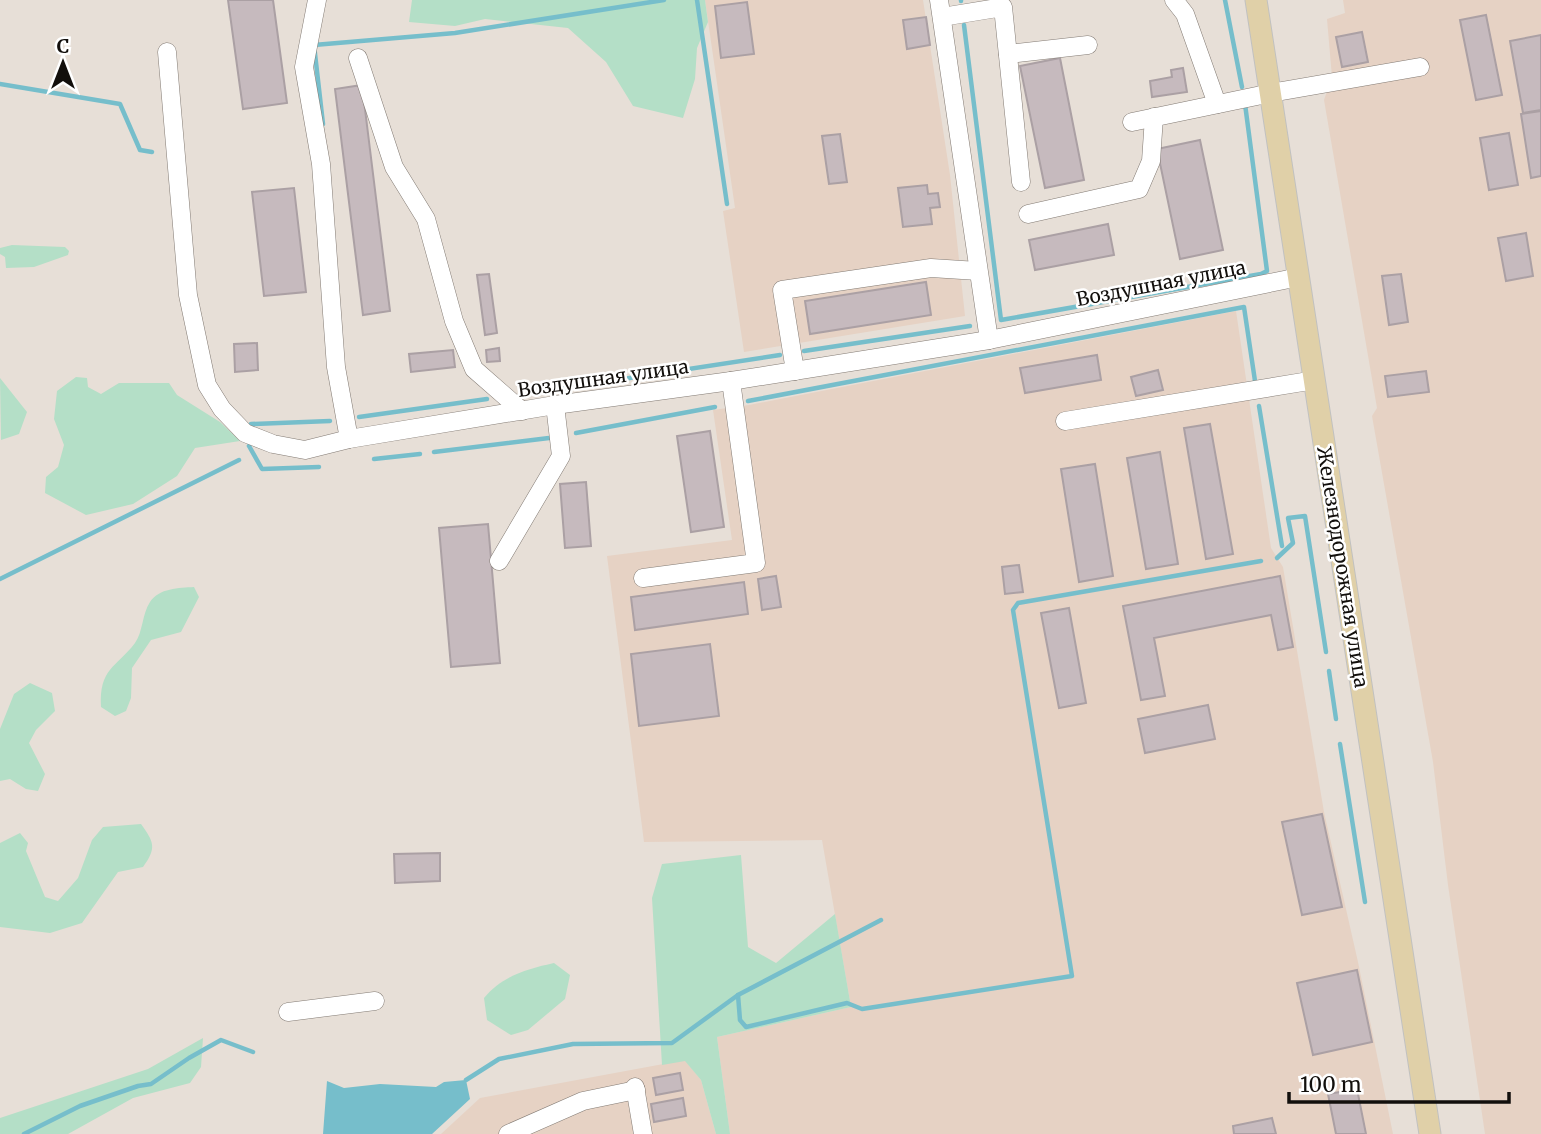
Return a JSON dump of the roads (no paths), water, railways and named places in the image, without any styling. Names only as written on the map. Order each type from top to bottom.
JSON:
[{"type":"main road","name":"Железнодорожная улица","points":[[1256,0],[1430,1134]]},
{"type":"street","points":[[317,0],[304,67],[321,164],[336,367],[349,439]]},
{"type":"street","points":[[1174,0],[1185,14],[1217,104]]},
{"type":"street","points":[[989,340],[940,8],[1009,4],[1008,54],[1021,182]]},
{"type":"street","points":[[1008,54],[1088,45]]},
{"type":"street","name":"Воздушная улица","points":[[167,51],[188,296],[207,385],[222,409],[244,433],[305,450],[349,439],[555,405],[731,381],[989,340],[1299,277]]},
{"type":"street","points":[[358,58],[394,167],[426,219],[454,321],[474,369],[522,411]]},
{"type":"street","points":[[1132,122],[1271,93],[1420,67]]},
{"type":"street","points":[[1028,214],[1139,188],[1150,161],[1154,117]]},
{"type":"street","points":[[795,371],[782,290],[931,268],[978,271]]},
{"type":"street","points":[[1065,421],[1315,380]]},
{"type":"street","points":[[643,578],[756,564],[731,381]]},
{"type":"street","points":[[499,561],[561,456],[555,405]]},
{"type":"street","points":[[288,1012],[375,1001]]},
{"type":"street","points":[[508,1134],[583,1101],[636,1088],[643,1134]]},
{"type":"water","points":[[466,1080],[470,1099],[432,1134],[323,1134],[327,1081],[344,1088],[380,1084],[436,1087],[444,1082]]},
{"type":"waterway","points":[[323,124],[314,45],[455,33],[664,0]]},
{"type":"waterway","points":[[697,0],[727,204]]},
{"type":"waterway","points":[[1225,0],[1242,87]]},
{"type":"waterway","points":[[964,25],[1001,320],[1267,271],[1245,104]]},
{"type":"waterway","points":[[0,84],[120,104],[140,150],[152,152]]},
{"type":"waterway","points":[[748,401],[1244,307],[1255,381]]},
{"type":"waterway","points":[[804,351],[970,326]]},
{"type":"waterway","points":[[538,392],[780,355]]},
{"type":"waterway","points":[[359,417],[487,399]]},
{"type":"waterway","points":[[1259,406],[1282,546]]},
{"type":"waterway","points":[[576,433],[715,407]]},
{"type":"waterway","points":[[251,424],[330,421]]},
{"type":"waterway","points":[[434,452],[549,438]]},
{"type":"waterway","points":[[249,446],[262,469],[319,467]]},
{"type":"waterway","points":[[374,459],[420,454]]},
{"type":"waterway","points":[[0,579],[239,460]]},
{"type":"waterway","points":[[1277,558],[1293,543],[1288,518],[1305,516],[1326,652]]},
{"type":"waterway","points":[[738,995],[740,1020],[746,1027],[847,1003],[862,1009],[1072,976],[1013,610],[1018,603],[1261,561]]},
{"type":"waterway","points":[[1329,671],[1336,719]]},
{"type":"waterway","points":[[1340,744],[1365,902]]},
{"type":"waterway","points":[[466,1080],[499,1059],[573,1044],[672,1043],[738,995],[881,920]]},
{"type":"waterway","points":[[24,1134],[80,1106],[151,1084],[221,1040],[253,1052]]}]
